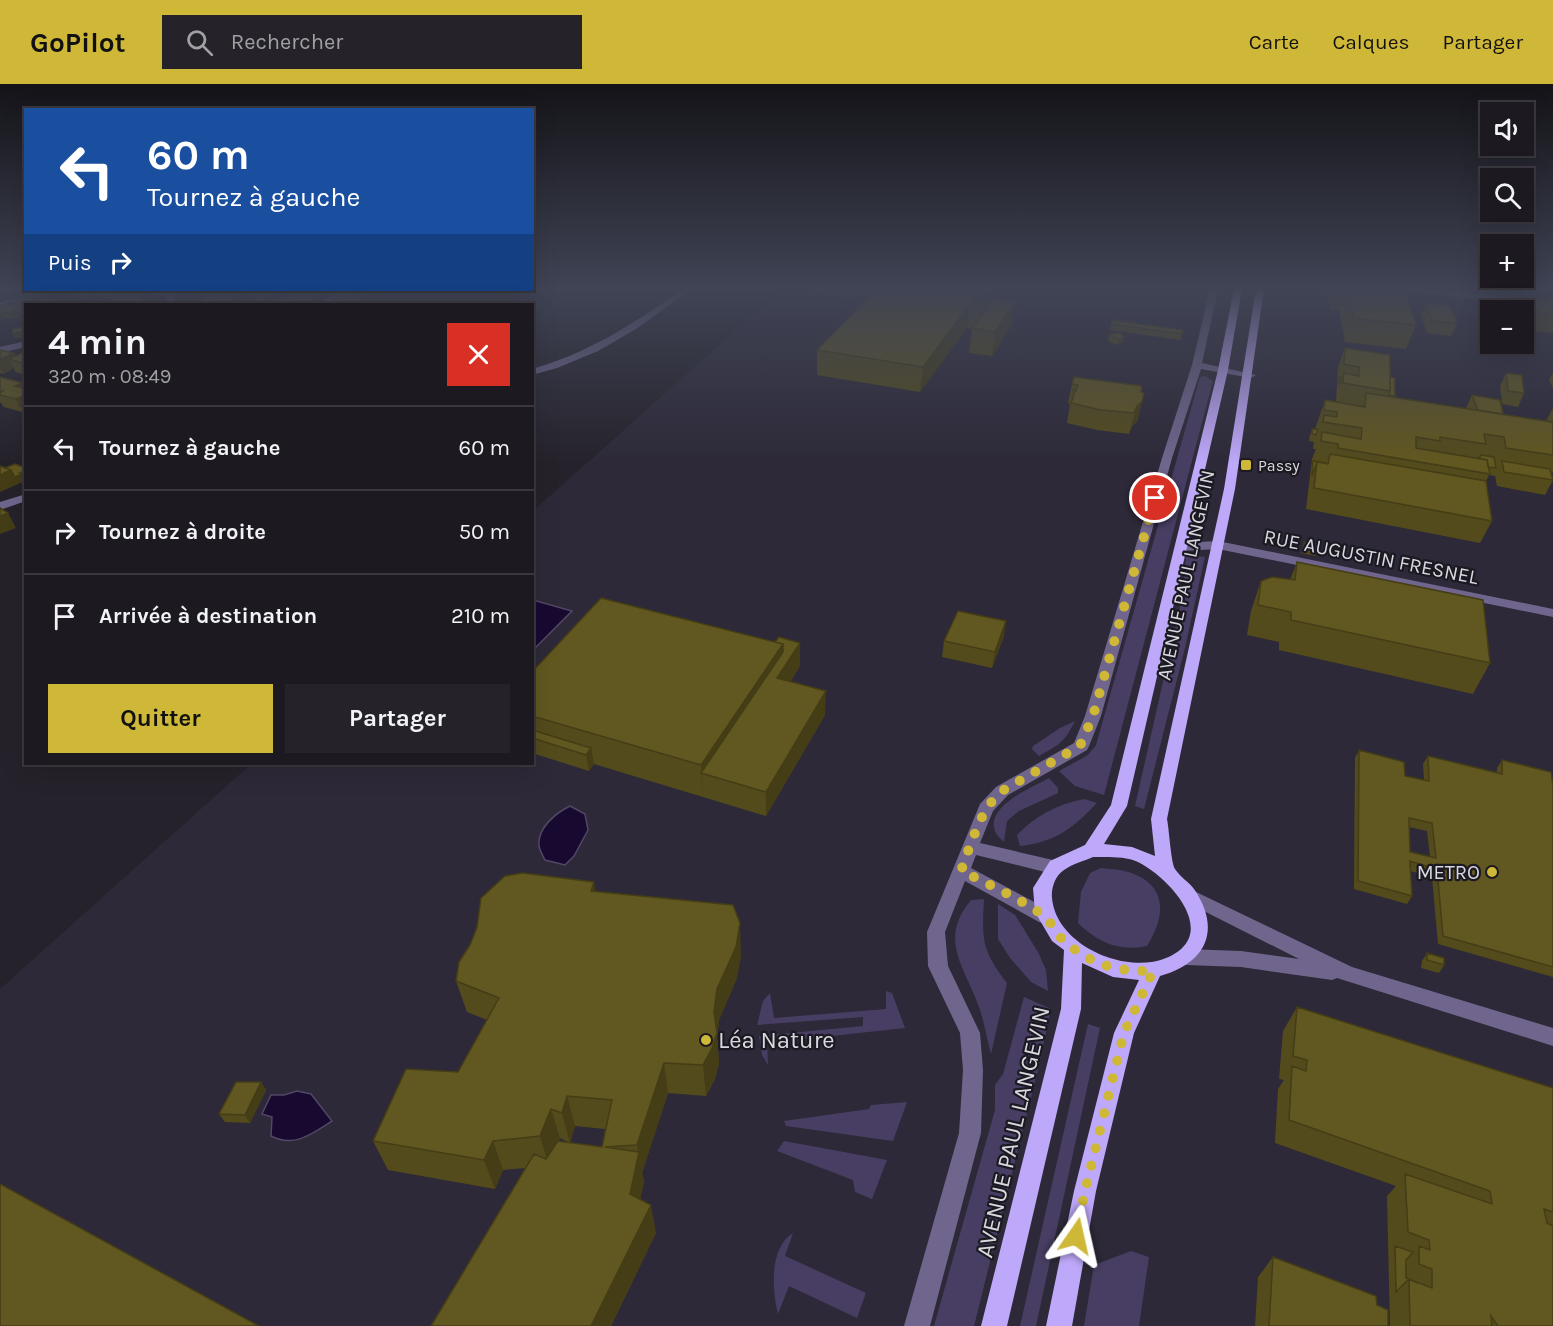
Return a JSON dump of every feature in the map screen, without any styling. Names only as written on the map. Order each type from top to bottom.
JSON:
[{"type":"main road","name":"AVENUE PAUL LANGEVIN","points":[[1091,849],[1119,806],[1227,347]]},
{"type":"main road","name":"AVENUE PAUL LANGEVIN","points":[[1166,870],[1159,819],[1218,545],[1251,375],[1254,347]]},
{"type":"main road","points":[[1091,849],[1125,852],[1142,857],[1166,870],[1192,897],[1198,913],[1200,929],[1196,944],[1186,957],[1171,966],[1153,971],[1125,971],[1097,964],[1073,950],[1057,934],[1046,917],[1041,898],[1044,881],[1053,867],[1070,855],[1091,849]]},
{"type":"main road","name":"AVENUE PAUL LANGEVIN","points":[[994,1326],[1071,1009],[1073,950]]},
{"type":"main road","points":[[1059,1326],[1085,1191],[1124,1033],[1153,971]]},
{"type":"street","points":[[534,372],[561,365],[599,347]]},
{"type":"street","points":[[917,1326],[970,1133],[973,1070],[970,1034],[938,966],[936,932],[986,808],[1002,791],[1080,746],[1093,716],[1201,347]]},
{"type":"street","points":[[1197,365],[1251,375]]},
{"type":"street","points":[[0,506],[24,497]]},
{"type":"street","name":"RUE AUGUSTIN FRESNEL","points":[[1181,548],[1218,545],[1553,613]]},
{"type":"street","points":[[969,848],[1053,867]]},
{"type":"street","points":[[961,871],[1046,917]]},
{"type":"street","points":[[1192,897],[1347,974]]},
{"type":"street","points":[[1186,957],[1241,959],[1347,974],[1553,1037]]},
{"type":"shaded area","points":[[717,347],[1480,347],[1480,354],[1534,354],[1534,347],[1553,347],[1553,1326],[0,1326],[0,989],[250,765],[534,765],[534,510]]},
{"type":"shaded area","points":[[1205,376],[1213,381],[1104,795],[1075,786],[1059,771],[1088,755],[1096,745],[1200,377]]},
{"type":"shaded area","points":[[1186,555],[1205,557],[1185,648],[1144,809],[1135,806],[1183,593]]},
{"type":"shaded area","points":[[534,601],[572,611],[534,649]]},
{"type":"shaded area","points":[[1075,721],[1068,734],[1057,745],[1039,756],[1032,749],[1033,746],[1060,728]]},
{"type":"shaded area","points":[[1049,778],[1058,788],[1058,793],[1019,811],[1007,821],[1004,842],[995,831],[994,822],[997,813],[1012,798]]},
{"type":"shaded area","points":[[1084,799],[1097,803],[1072,827],[1044,841],[1020,846],[1017,835],[1031,822],[1065,804]]},
{"type":"shaded area","points":[[570,806],[585,814],[588,830],[574,856],[565,865],[545,860],[539,846],[541,833],[548,822]]},
{"type":"shaded area","points":[[1101,868],[1125,871],[1141,877],[1151,884],[1157,893],[1160,913],[1158,923],[1147,946],[1127,948],[1109,944],[1085,930],[1078,923],[1081,892],[1090,873]]},
{"type":"shaded area","points":[[984,899],[985,944],[992,961],[1007,983],[991,1054],[981,1013],[955,943],[956,929],[961,915],[971,900]]},
{"type":"shaded area","points":[[998,904],[1015,915],[1038,952],[1046,970],[1048,991],[1031,982],[1010,958],[998,939]]},
{"type":"shaded area","points":[[886,991],[892,993],[905,1028],[767,1043],[768,1065],[762,1055],[759,1036],[863,1026],[863,1017],[757,1025],[763,1001],[770,993],[774,1018],[886,1009]]},
{"type":"shaded area","points":[[1024,997],[1051,1009],[974,1326],[934,1326],[995,1110],[995,1085],[1003,1074]]},
{"type":"shaded area","points":[[1088,1024],[1100,1028],[1036,1326],[1020,1326]]},
{"type":"shaded area","points":[[297,1091],[311,1094],[332,1121],[310,1135],[295,1140],[287,1141],[271,1136],[272,1117],[262,1114],[271,1095],[284,1095]]},
{"type":"shaded area","points":[[907,1102],[893,1141],[786,1126],[784,1121],[869,1109],[871,1105]]},
{"type":"shaded area","points":[[784,1141],[887,1160],[872,1199],[855,1192],[853,1180],[777,1151]]},
{"type":"shaded area","points":[[793,1233],[785,1256],[866,1293],[857,1318],[789,1286],[778,1314],[774,1293],[776,1259],[785,1240]]},
{"type":"shaded area","points":[[1131,1251],[1149,1257],[1139,1326],[1084,1326],[1094,1265]]},
{"type":"building","points":[[820,347],[938,347],[923,367],[817,350]]},
{"type":"building","points":[[1345,348],[1390,355],[1390,391],[1343,383],[1344,373],[1359,376],[1359,367],[1344,364]]},
{"type":"building","points":[[0,350],[14,353],[0,359]]},
{"type":"building","points":[[24,352],[24,363],[9,359]]},
{"type":"building","points":[[1506,373],[1522,375],[1524,393],[1508,391]]},
{"type":"building","points":[[0,377],[23,383],[15,386],[24,388],[24,396],[16,399],[0,395],[3,391],[0,391]]},
{"type":"building","points":[[1074,377],[1142,386],[1141,392],[1144,393],[1142,402],[1134,413],[1101,410],[1071,403],[1073,390],[1076,391],[1078,385],[1072,384]]},
{"type":"building","points":[[1390,377],[1395,378],[1395,396],[1389,395]]},
{"type":"building","points":[[1366,393],[1552,422],[1553,455],[1506,448],[1504,437],[1484,434],[1486,444],[1440,437],[1440,441],[1416,437],[1416,448],[1487,460],[1490,474],[1338,448],[1338,444],[1321,441],[1322,432],[1361,439],[1362,428],[1323,422],[1324,415],[1337,417],[1337,412],[1324,410],[1325,400],[1365,407]]},
{"type":"building","points":[[1472,395],[1500,400],[1503,414],[1478,410]]},
{"type":"building","points":[[1312,429],[1318,429],[1316,435],[1312,434]]},
{"type":"building","points":[[1330,454],[1486,481],[1492,521],[1314,488],[1317,462],[1328,464]]},
{"type":"building","points":[[1481,455],[1494,457],[1496,468],[1488,467],[1487,460],[1479,458]]},
{"type":"building","points":[[1313,461],[1326,463],[1317,462],[1312,476]]},
{"type":"building","points":[[1502,461],[1550,469],[1553,480],[1504,472]]},
{"type":"building","points":[[15,464],[24,467],[24,472],[15,477],[11,470],[5,468]]},
{"type":"building","points":[[0,466],[11,470],[0,475]]},
{"type":"building","points":[[0,508],[8,513],[0,516]]},
{"type":"building","points":[[1304,542],[1318,545],[1317,549],[1304,546]]},
{"type":"building","points":[[1297,562],[1483,600],[1490,663],[1291,620],[1291,612],[1258,605],[1261,581],[1272,577],[1295,580]]},
{"type":"building","points":[[601,598],[783,644],[701,765],[534,717],[534,670]]},
{"type":"building","points":[[958,611],[1006,621],[995,652],[944,641]]},
{"type":"building","points":[[779,637],[800,643],[777,678],[826,691],[766,792],[701,773],[783,652],[783,644],[775,642]]},
{"type":"building","points":[[534,731],[591,748],[586,755],[534,739]]},
{"type":"building","name":"METRO","points":[[1359,750],[1404,762],[1405,776],[1429,781],[1428,756],[1502,774],[1502,760],[1551,772],[1553,786],[1553,967],[1443,936],[1437,869],[1410,861],[1412,896],[1358,881]],"holes":[[[1409,818],[1432,823],[1436,858],[1410,852]]]},
{"type":"building","points":[[522,873],[594,882],[591,891],[733,905],[740,923],[736,947],[717,989],[714,1012],[717,1033],[703,1065],[664,1063],[637,1145],[605,1147],[639,1152],[630,1194],[651,1205],[591,1326],[431,1326],[534,1154],[546,1159],[558,1141],[602,1147],[612,1100],[567,1096],[562,1113],[551,1109],[540,1136],[493,1141],[484,1160],[373,1141],[406,1069],[458,1072],[499,998],[456,981],[459,962],[470,945],[477,927],[481,898],[505,876]]},
{"type":"building","points":[[1427,953],[1444,958],[1444,965],[1427,960]]},
{"type":"building","points":[[1297,1007],[1553,1088],[1553,1212],[1544,1209],[1547,1223],[1553,1226],[1553,1326],[1498,1326],[1491,1316],[1492,1326],[1410,1326],[1409,1279],[1432,1288],[1432,1269],[1419,1264],[1419,1246],[1430,1250],[1429,1240],[1408,1232],[1405,1174],[1492,1204],[1490,1191],[1289,1120],[1292,1066],[1306,1071],[1307,1060],[1293,1056]]},
{"type":"building","points":[[236,1082],[261,1082],[245,1115],[219,1114]]},
{"type":"building","points":[[0,1184],[259,1326],[0,1326]]},
{"type":"building","points":[[1395,1246],[1413,1252],[1406,1260],[1406,1278],[1409,1279],[1396,1292]]},
{"type":"building","points":[[1273,1257],[1376,1296],[1377,1305],[1388,1310],[1388,1326],[1269,1326]]},
{"type":"place","name":"Passy","points":[[1246,465]]},
{"type":"place","name":"METRO","points":[[1492,872]]},
{"type":"place","name":"Léa Nature","points":[[706,1040]]},
{"type":"route","points":[[1076,1236],[1124,1033],[1153,971],[1125,971],[1097,964],[1073,950],[1057,934],[1046,917],[961,871],[986,808],[1002,791],[1080,746],[1093,716],[1155,498]]}]
